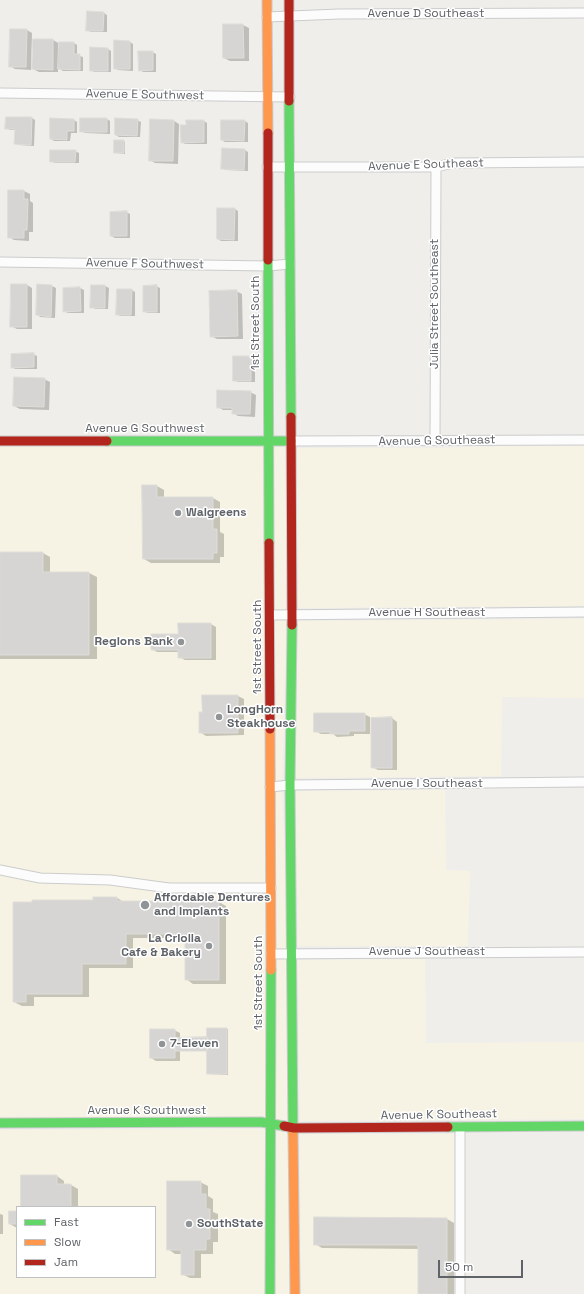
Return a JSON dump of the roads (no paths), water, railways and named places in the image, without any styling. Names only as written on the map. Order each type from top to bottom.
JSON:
[{"type":"main road","name":"1st Street South","points":[[267,0],[271,954],[270,1294]]},
{"type":"main road","points":[[289,0],[292,614],[290,785],[295,1294]]},
{"type":"main road","name":"Avenue G Southwest","points":[[0,441],[291,441]]},
{"type":"main road","name":"Avenue K Southwest","points":[[0,1123],[262,1122],[294,1128]]},
{"type":"main road","name":"Avenue K Southeast","points":[[294,1128],[584,1126]]},
{"type":"street","name":"Avenue D Southeast","points":[[267,16],[347,14],[584,13]]},
{"type":"street","name":"Avenue E Southwest","points":[[0,93],[290,97]]},
{"type":"street","name":"Avenue E Southeast","points":[[267,166],[436,167],[453,163],[584,162]]},
{"type":"street","name":"Julia Street Southeast","points":[[435,441],[436,167]]},
{"type":"street","name":"Avenue F Southwest","points":[[0,262],[268,266],[290,264]]},
{"type":"street","name":"Avenue G Southeast","points":[[291,441],[584,440]]},
{"type":"street","name":"Avenue H Southeast","points":[[270,615],[584,612]]},
{"type":"street","name":"Avenue I Southeast","points":[[270,787],[290,785],[584,782]]},
{"type":"street","points":[[0,870],[40,878],[110,880],[169,888],[270,888]]},
{"type":"street","name":"Avenue J Southeast","points":[[271,954],[584,952]]},
{"type":"street","points":[[460,1127],[460,1294]]},
{"type":"place","name":"Walgreens","points":[[178,513]]},
{"type":"place","name":"Regions Bank","points":[[181,642]]},
{"type":"place","name":"LongHorn Steakhouse","points":[[219,717]]},
{"type":"place","name":"Affordable Dentures and Implants","points":[[145,905]]},
{"type":"place","name":"La Criolla Cafe & Bakery","points":[[209,946]]},
{"type":"place","name":"7-Eleven","points":[[162,1044]]},
{"type":"place","name":"SouthState","points":[[189,1224]]}]
